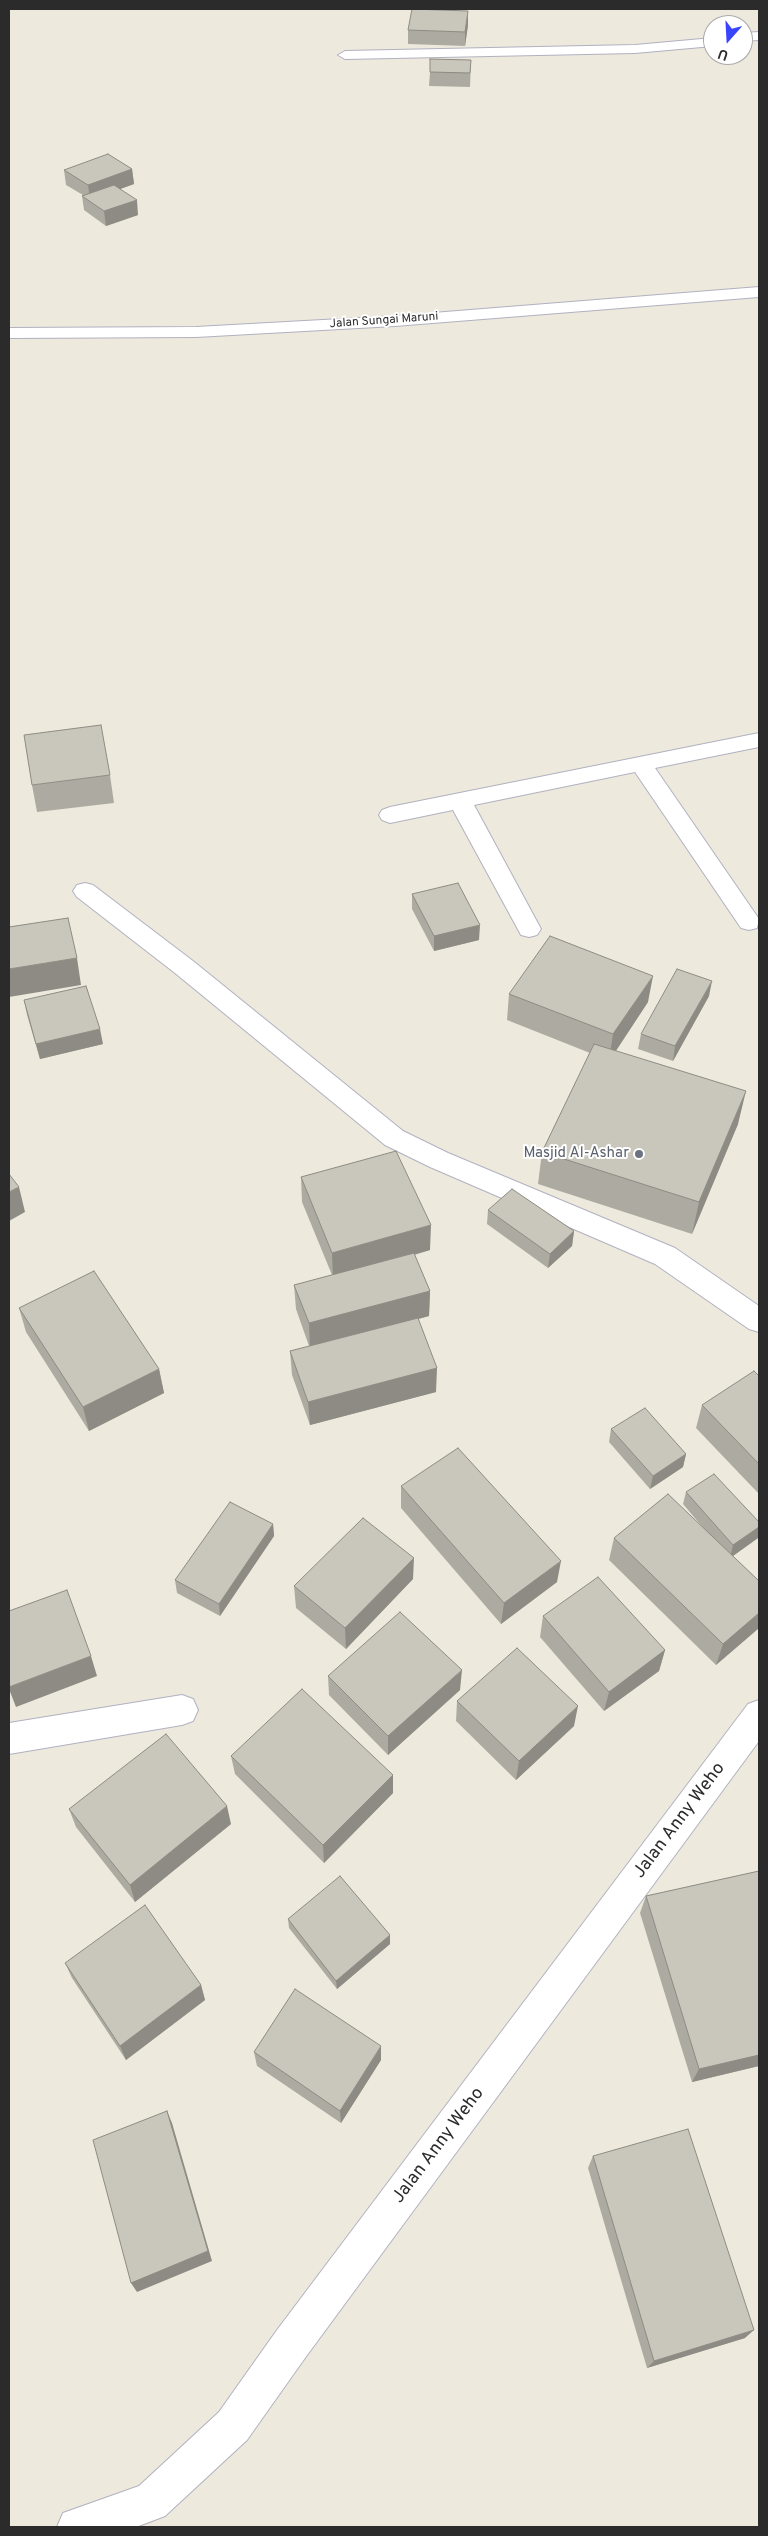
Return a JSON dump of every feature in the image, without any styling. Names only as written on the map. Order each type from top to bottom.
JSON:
[{"type":"street","points":[[345,55],[635,49],[703,43]]},
{"type":"street","name":"Jalan Sungai Maruni","points":[[9,333],[196,332],[375,322],[759,292]]},
{"type":"street","points":[[390,815],[759,740]]},
{"type":"street","points":[[641,764],[749,922]]},
{"type":"street","points":[[460,801],[528,929]]},
{"type":"street","points":[[85,891],[184,967],[394,1138],[439,1160],[665,1256],[759,1321]]},
{"type":"street","points":[[9,1739],[182,1710]]},
{"type":"street","name":"Jalan Anny Weho","points":[[77,2527],[151,2502],[233,2426],[297,2336],[759,1715]]},
{"type":"building","points":[[412,9],[468,11],[465,32],[408,30]]},
{"type":"building","points":[[430,59],[471,60],[470,73],[430,72]]},
{"type":"building","points":[[108,154],[132,169],[88,185],[64,170]]},
{"type":"building","points":[[114,185],[137,200],[104,211],[82,196]]},
{"type":"building","points":[[101,725],[110,775],[32,785],[24,735]]},
{"type":"building","points":[[458,883],[480,925],[434,936],[412,894]]},
{"type":"building","points":[[68,918],[77,958],[9,969],[9,927]]},
{"type":"building","points":[[550,936],[653,976],[613,1034],[509,994]]},
{"type":"building","points":[[677,969],[712,981],[675,1046],[641,1034]]},
{"type":"building","points":[[86,986],[100,1029],[36,1044],[24,1000]]},
{"type":"building","name":"Masjid Al-Ashar","points":[[594,1044],[746,1091],[699,1202],[542,1152]]},
{"type":"building","points":[[396,1151],[431,1225],[332,1253],[301,1177]]},
{"type":"building","points":[[9,1174],[19,1187],[9,1192]]},
{"type":"building","points":[[512,1189],[574,1231],[550,1254],[488,1210]]},
{"type":"building","points":[[414,1253],[430,1291],[309,1323],[294,1285]]},
{"type":"building","points":[[94,1271],[159,1369],[83,1407],[19,1308]]},
{"type":"building","points":[[418,1318],[437,1368],[308,1402],[290,1351]]},
{"type":"building","points":[[754,1371],[759,1376],[759,1464],[702,1405]]},
{"type":"building","points":[[645,1408],[686,1454],[653,1476],[611,1429]]},
{"type":"building","points":[[458,1448],[561,1561],[504,1603],[401,1486]]},
{"type":"building","points":[[714,1474],[759,1522],[759,1527],[733,1545],[686,1492]]},
{"type":"building","points":[[668,1494],[759,1581],[759,1613],[723,1644],[614,1538]]},
{"type":"building","points":[[230,1502],[273,1524],[219,1604],[175,1580]]},
{"type":"building","points":[[363,1518],[414,1558],[345,1628],[294,1586]]},
{"type":"building","points":[[598,1577],[665,1650],[609,1692],[543,1616]]},
{"type":"building","points":[[67,1590],[91,1656],[9,1687],[9,1611]]},
{"type":"building","points":[[400,1612],[462,1670],[388,1736],[328,1676]]},
{"type":"building","points":[[517,1648],[578,1706],[519,1761],[457,1701]]},
{"type":"building","points":[[302,1689],[393,1775],[323,1845],[231,1756]]},
{"type":"building","points":[[166,1734],[227,1806],[130,1885],[69,1809]]},
{"type":"building","points":[[759,1871],[759,2055],[699,2069],[646,1896]]},
{"type":"building","points":[[340,1876],[390,1935],[336,1981],[288,1919]]},
{"type":"building","points":[[145,1905],[201,1985],[120,2046],[65,1963]]},
{"type":"building","points":[[295,1989],[381,2046],[340,2111],[254,2052]]},
{"type":"building","points":[[167,2111],[208,2251],[131,2283],[93,2140]]},
{"type":"building","points":[[688,2129],[754,2330],[654,2361],[593,2156]]},
{"type":"place","name":"Masjid Al-Ashar","points":[[639,1154]]}]
